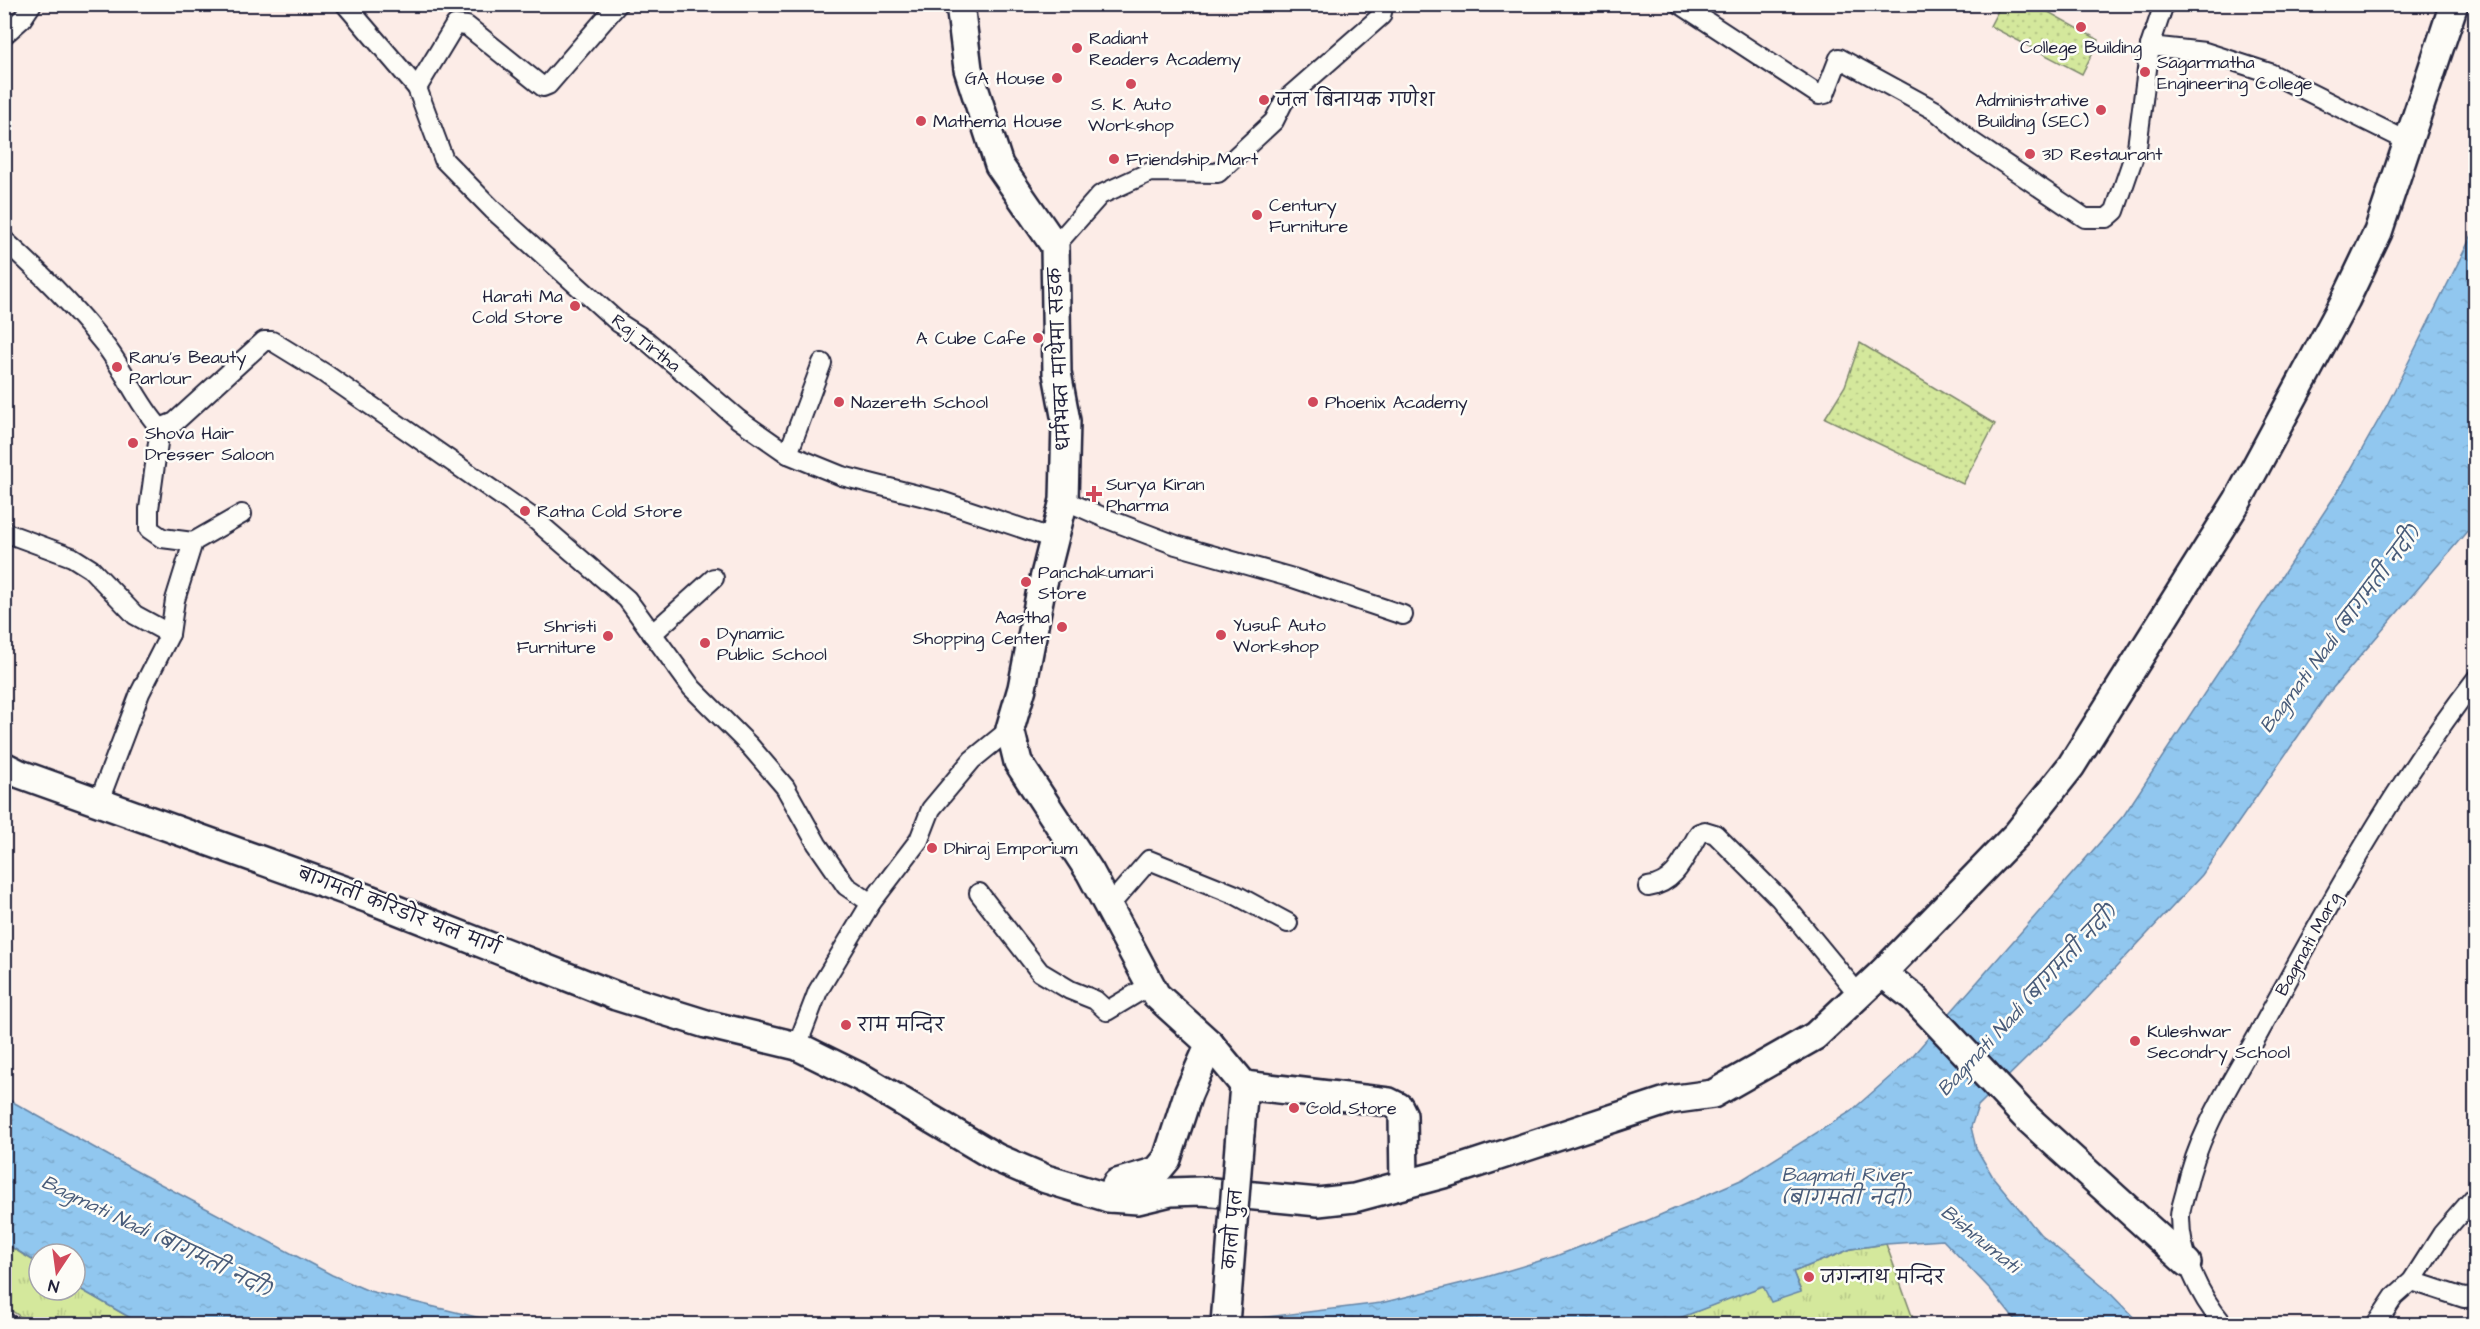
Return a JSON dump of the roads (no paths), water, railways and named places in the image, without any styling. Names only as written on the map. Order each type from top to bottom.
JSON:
[{"type":"street","points":[[4,35],[22,19],[32,4]]},
{"type":"street","name":"Raj Tirtha","points":[[345,4],[417,88],[444,160],[494,210],[619,323],[647,341],[738,419],[788,454],[842,476],[941,501],[1054,539]]},
{"type":"street","points":[[417,88],[455,25],[467,26],[543,87],[548,85],[618,4]]},
{"type":"street","name":"धर्मभक्त माथेमा सडक","points":[[960,4],[968,69],[999,165],[1055,246],[1057,373],[1066,422],[1064,500],[1040,595],[1022,688],[1010,729]]},
{"type":"street","points":[[1055,246],[1100,195],[1150,172],[1218,173],[1274,121],[1284,101],[1381,16],[1384,4]]},
{"type":"street","points":[[1680,4],[1820,95],[1825,94],[1839,58],[1936,111],[1971,141],[2085,218],[2107,218],[2115,211],[2137,147],[2150,46],[2164,4]]},
{"type":"street","name":"बागमती करिडोर यल मार्ग","points":[[4,766],[369,899],[616,996],[706,1024],[797,1046],[864,1079],[997,1158],[1046,1179],[1109,1197],[1138,1200],[1171,1192],[1202,1191],[1318,1202],[1354,1198],[1447,1173],[1669,1100],[1713,1094],[1815,1036],[1882,974],[2017,834],[2071,766],[2238,500],[2346,299],[2378,232],[2454,4]]},
{"type":"street","points":[[2150,46],[2205,52],[2270,73],[2407,141]]},
{"type":"street","points":[[4,240],[43,274],[105,345],[150,418],[160,428]]},
{"type":"street","points":[[160,428],[175,422],[264,342],[272,341],[324,373],[533,518],[627,599],[692,688],[749,745],[785,788],[817,844],[846,886],[871,903]]},
{"type":"street","points":[[788,454],[822,363]]},
{"type":"street","points":[[160,428],[149,509],[149,529],[162,538],[193,542],[242,514]]},
{"type":"street","points":[[1064,500],[1176,545],[1293,578],[1402,615]]},
{"type":"street","points":[[4,532],[72,557],[91,570],[135,615],[170,634]]},
{"type":"street","points":[[99,801],[140,693],[170,634],[175,600],[193,542]]},
{"type":"street","points":[[652,634],[714,578]]},
{"type":"street","name":"Bagmati Marg","points":[[2223,1324],[2209,1308],[2187,1263],[2180,1216],[2191,1165],[2217,1106],[2329,904],[2441,724],[2475,679]]},
{"type":"street","points":[[797,1046],[818,991],[871,903],[919,840],[931,809],[972,760],[1010,729],[1018,762],[1090,872],[1156,995],[1210,1044],[1244,1085],[1389,1102],[1399,1107],[1402,1115],[1404,1184]]},
{"type":"street","points":[[1648,887],[1660,886],[1674,875],[1699,833],[1705,831],[1715,834],[1780,899],[1859,995]]},
{"type":"street","points":[[1109,906],[1149,860],[1236,895],[1288,923]]},
{"type":"street","points":[[979,892],[1040,972],[1070,990],[1095,1000],[1107,1011],[1147,987],[1140,967]]},
{"type":"street","points":[[1882,974],[1913,997],[2025,1116],[2187,1263]]},
{"type":"street","points":[[1109,1197],[1117,1183],[1157,1171],[1167,1159],[1188,1094],[1210,1044]]},
{"type":"street","name":"कालो पुल","points":[[1225,1324],[1244,1085]]},
{"type":"street","points":[[2376,1324],[2394,1297],[2412,1281],[2442,1234],[2475,1194]]},
{"type":"street","points":[[2412,1281],[2464,1298],[2475,1297]]},
{"type":"street","points":[[4,1321],[8,1324]]},
{"type":"water","name":"Bagmati River (बागमती नदी)","points":[[2475,229],[2475,522],[2326,696],[2202,875],[2080,1006],[1978,1106],[1971,1127],[1976,1148],[1993,1177],[2040,1234],[2108,1291],[2140,1324],[2018,1324],[1991,1290],[1943,1240],[1851,1249],[1793,1272],[1801,1292],[1771,1302],[1763,1286],[1664,1324],[1211,1324],[1381,1303],[1483,1278],[1556,1256],[1644,1222],[1743,1179],[1850,1112],[1907,1062],[2124,815],[2342,485],[2387,405]]},
{"type":"water","name":"Bagmati Nadi (बागमती नदी)","points":[[4,1097],[134,1170],[332,1275],[369,1291],[505,1324],[141,1324],[87,1293],[87,1242],[27,1242],[27,1257],[5,1243]]},
{"type":"place","name":"College Building","points":[[2081,27]]},
{"type":"place","name":"Radiant Readers Academy","points":[[1077,48]]},
{"type":"place","name":"Sagarmatha Engineering College","points":[[2145,72]]},
{"type":"place","name":"GA House","points":[[1057,78]]},
{"type":"place","name":"S. K. Auto Workshop","points":[[1131,84]]},
{"type":"place","name":"जल बिनायक गणेश","points":[[1264,100]]},
{"type":"place","name":"Administrative Building (SEC)","points":[[2101,110]]},
{"type":"place","name":"Mathema House","points":[[921,121]]},
{"type":"place","name":"3D Restaurant","points":[[2030,154]]},
{"type":"place","name":"Friendship Mart","points":[[1114,159]]},
{"type":"place","name":"Century Furniture","points":[[1257,215]]},
{"type":"place","name":"Harati Ma Cold Store","points":[[575,306]]},
{"type":"place","name":"A Cube Cafe","points":[[1038,338]]},
{"type":"place","name":"Ranu's Beauty Parlour","points":[[117,367]]},
{"type":"place","name":"Nazereth School","points":[[839,402]]},
{"type":"place","name":"Phoenix Academy","points":[[1313,402]]},
{"type":"place","name":"Shova Hair Dresser Saloon","points":[[133,443]]},
{"type":"place","name":"Surya Kiran Pharma","points":[[1094,494]]},
{"type":"place","name":"Ratna Cold Store","points":[[525,511]]},
{"type":"place","name":"Panchakumari Store","points":[[1026,582]]},
{"type":"place","name":"Aastha Shopping Center","points":[[1062,627]]},
{"type":"place","name":"Yusuf Auto Workshop","points":[[1221,635]]},
{"type":"place","name":"Shristi Furniture","points":[[608,636]]},
{"type":"place","name":"Dynamic Public School","points":[[705,643]]},
{"type":"place","name":"Dhiraj Emporium","points":[[932,848]]},
{"type":"place","name":"राम मन्दिर","points":[[846,1025]]},
{"type":"place","name":"Kuleshwar Secondry School","points":[[2135,1041]]},
{"type":"place","name":"Cold Store","points":[[1294,1108]]},
{"type":"place","name":"जगन्नाथ मन्दिर","points":[[1809,1277]]},
{"type":"water label","name":"Bishnumati","points":[[1980,1239]]}]
